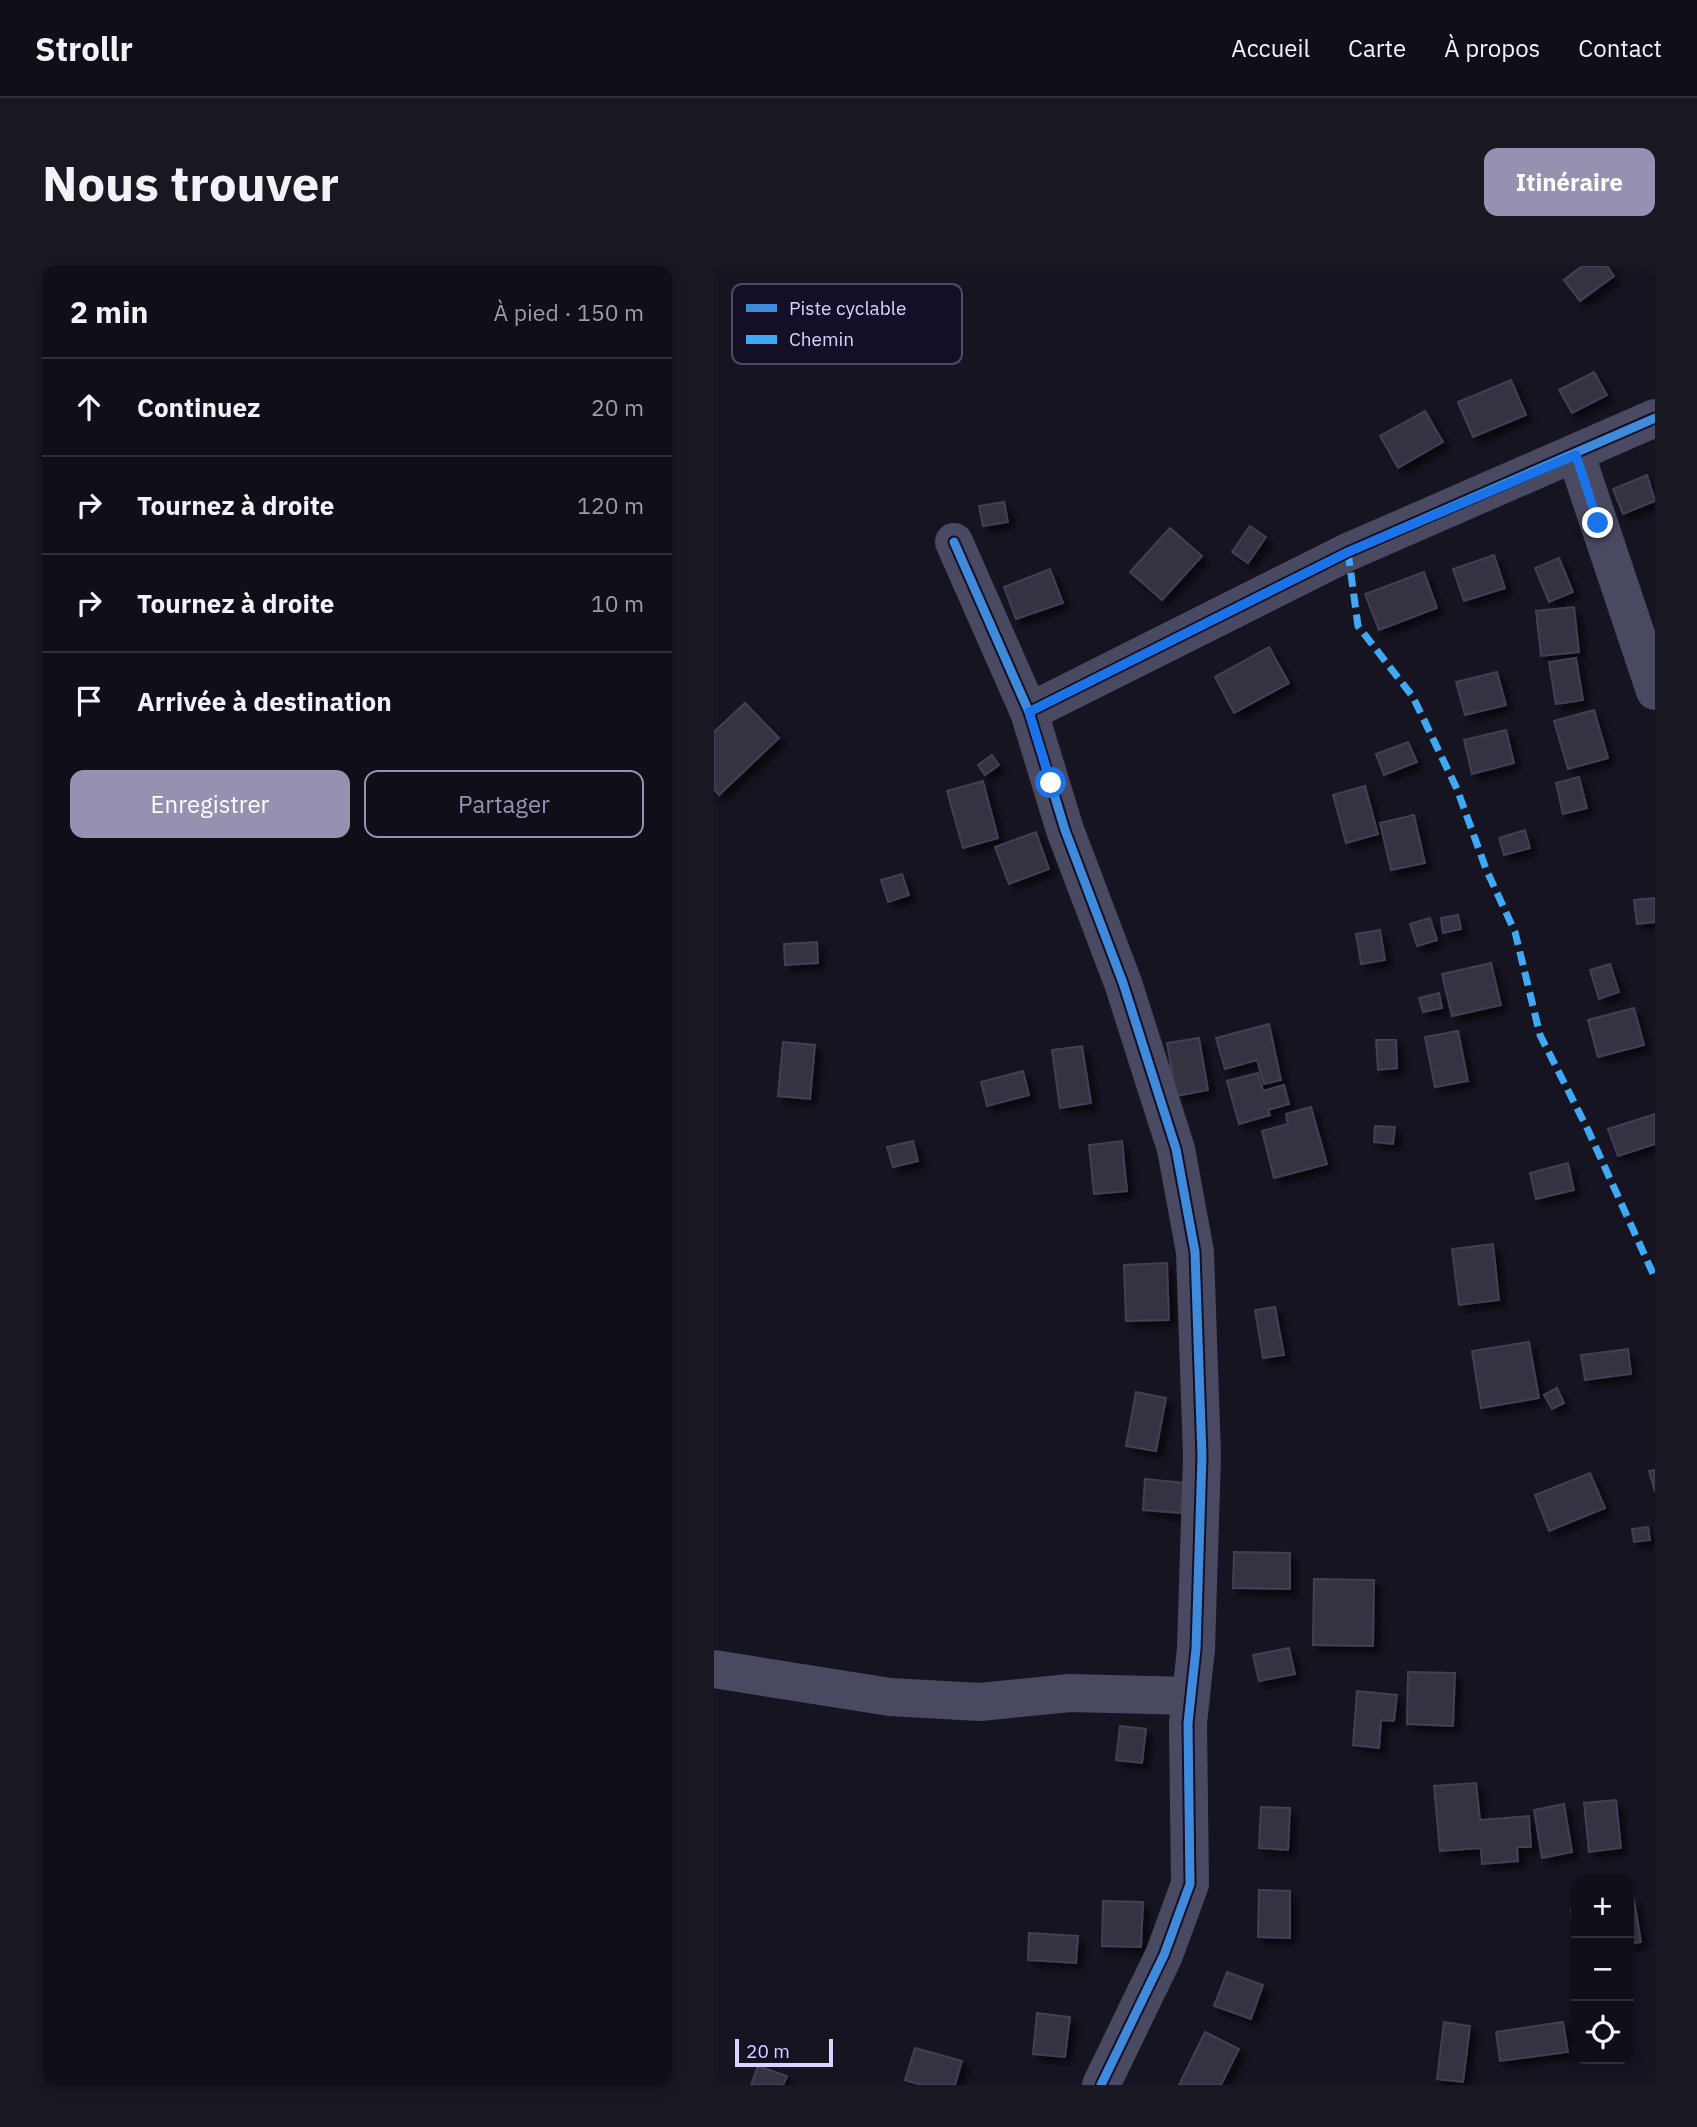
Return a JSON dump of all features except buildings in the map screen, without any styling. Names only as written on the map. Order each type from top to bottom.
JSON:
[{"type":"street","points":[[1029,712],[1348,552],[1576,455],[1655,418]]},
{"type":"street","points":[[1576,455],[1641,610],[1655,691]]},
{"type":"street","points":[[954,542],[1029,712],[1065,830],[1123,983],[1175,1149],[1195,1252],[1202,1456],[1196,1649],[1188,1723],[1190,1885],[1164,1955],[1101,2085]]},
{"type":"street","points":[[714,1669],[890,1697],[980,1702],[1070,1693],[1191,1696]]},
{"type":"marked path","points":[[1348,552],[1358,626],[1413,697],[1457,789],[1486,869],[1515,932],[1540,1035],[1588,1130],[1655,1278]]},
{"type":"cycle path","points":[[1029,712],[1348,552],[1655,418]]},
{"type":"cycle path","points":[[954,542],[1029,712],[1065,830],[1123,983],[1176,1149],[1195,1252],[1202,1456],[1196,1649],[1188,1723],[1190,1884],[1164,1955],[1101,2085]]},
{"type":"route","points":[[1051,783],[1029,712],[1348,552],[1576,455],[1598,523]]}]
